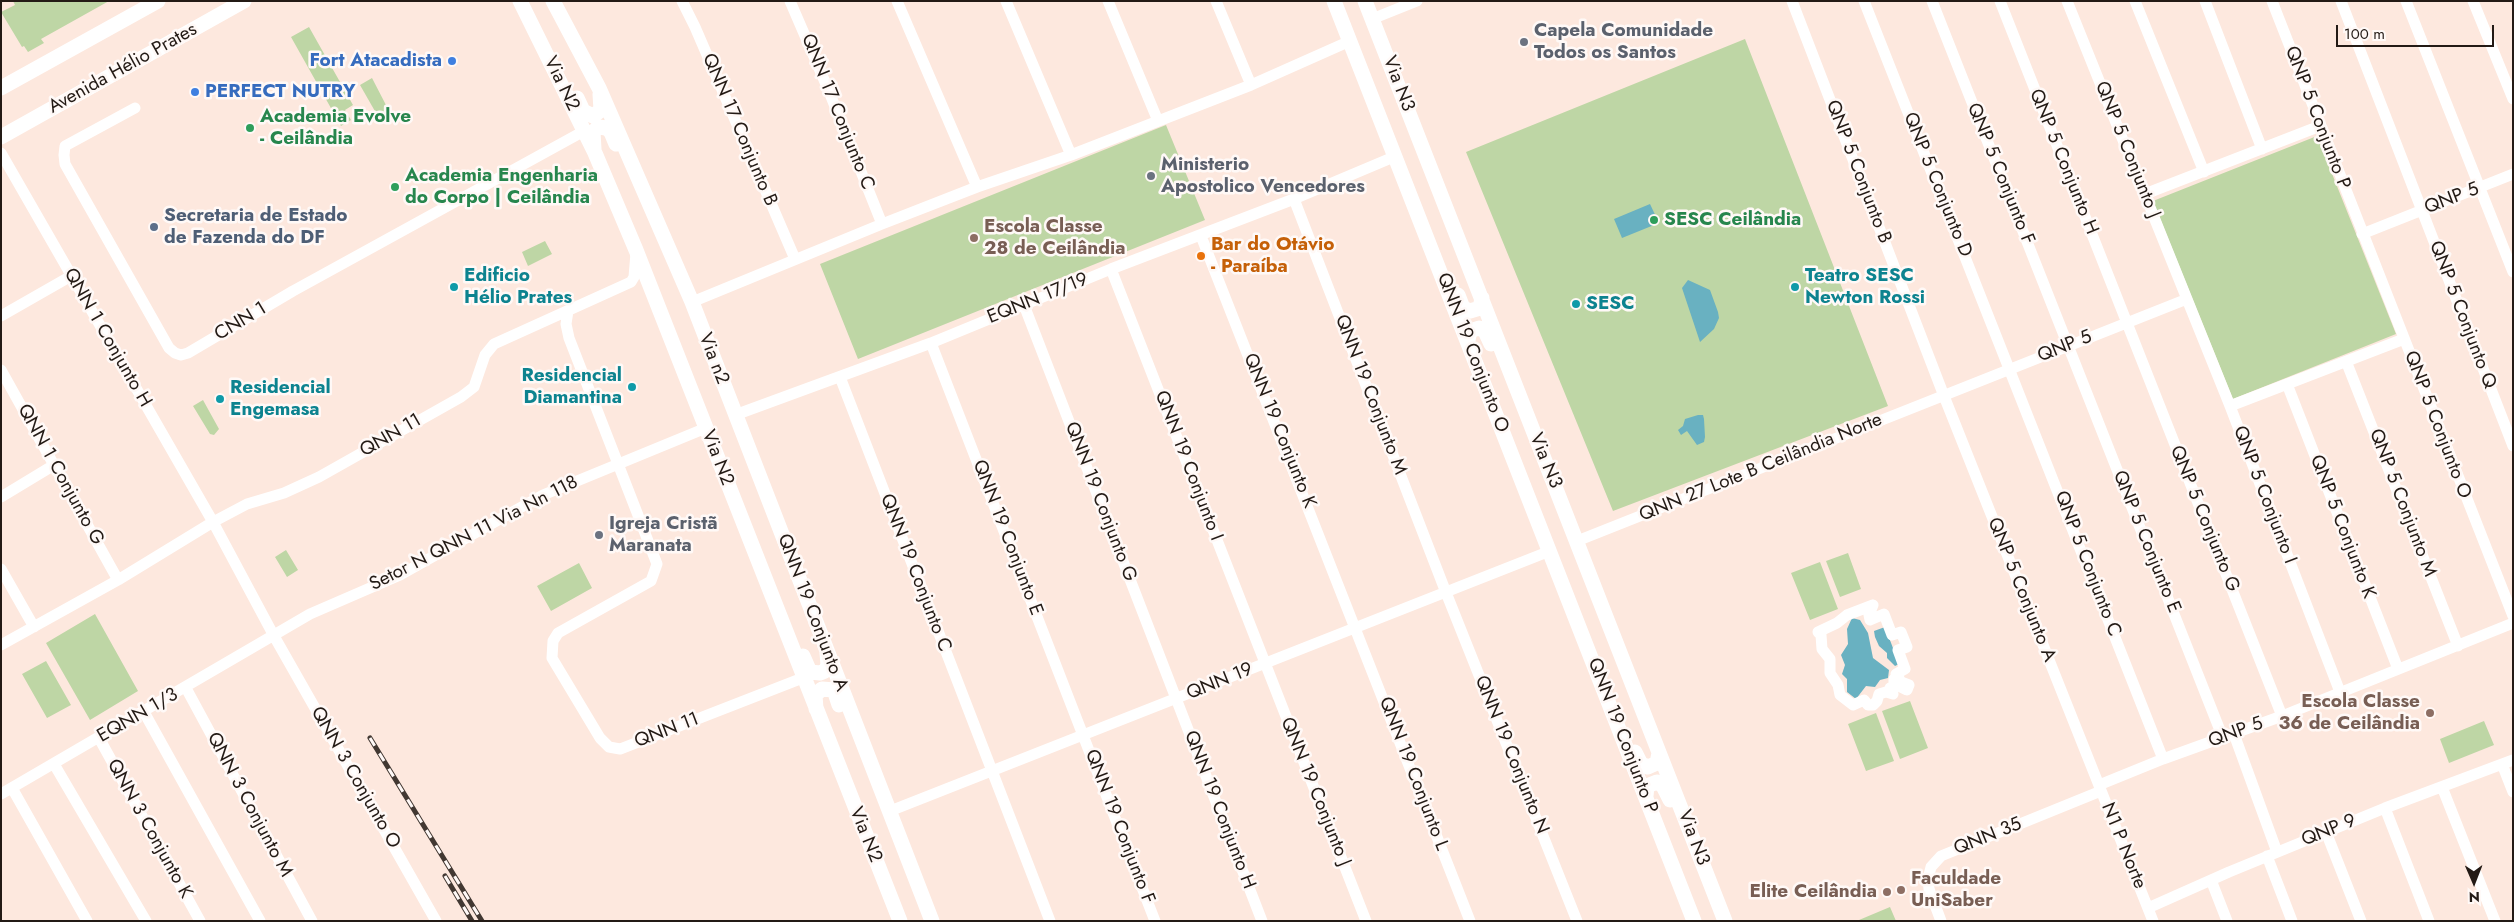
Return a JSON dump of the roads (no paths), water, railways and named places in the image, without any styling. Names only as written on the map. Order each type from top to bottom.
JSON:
[{"type":"main road","points":[[1,88],[158,1]]},
{"type":"main road","name":"Avenida Hélio Prates","points":[[1,137],[244,1]]},
{"type":"main road","name":"Via N2","points":[[553,1],[599,88],[692,302]]},
{"type":"main road","name":"Via N3","points":[[1334,1],[1396,156]]},
{"type":"main road","name":"Via N3","points":[[1365,1],[1725,921]]},
{"type":"main road","points":[[521,4],[548,40],[587,115],[593,116],[601,110],[599,88]]},
{"type":"main road","name":"Via N2","points":[[521,4],[595,153],[636,250],[749,539],[781,599],[810,672],[809,676],[817,713],[900,921]]},
{"type":"main road","points":[[595,153],[593,132],[599,127],[606,128],[611,132],[634,186],[668,245]]},
{"type":"main road","points":[[1384,127],[1408,164],[1463,308],[1470,312],[1477,310],[1481,305],[1482,298]]},
{"type":"main road","name":"QNN 19 Conjunto O","points":[[1396,156],[1550,551]]},
{"type":"main road","name":"Via n2","points":[[692,302],[735,415]]},
{"type":"main road","points":[[1468,340],[1470,331],[1475,328],[1482,329],[1487,334],[1544,478],[1567,514]]},
{"type":"main road","name":"QNN 19 Conjunto A","points":[[735,415],[888,808]]},
{"type":"main road","name":"QNN 19 Conjunto P","points":[[1550,551],[1694,921]]},
{"type":"main road","points":[[809,676],[827,669],[826,650]]},
{"type":"main road","points":[[1595,665],[1613,692],[1638,761],[1644,766],[1652,767],[1659,760],[1659,753]]},
{"type":"main road","points":[[817,713],[814,696],[822,689],[834,690],[863,765],[888,808],[932,921]]},
{"type":"main road","points":[[1646,796],[1646,789],[1650,784],[1657,782],[1664,786],[1687,846],[1714,894]]},
{"type":"street","name":"QNN 17 Conjunto B","points":[[682,1],[795,259]]},
{"type":"street","name":"QNN 17 Conjunto C","points":[[790,1],[882,224]]},
{"type":"street","points":[[897,1],[977,187]]},
{"type":"street","points":[[1006,1],[1071,155]]},
{"type":"street","points":[[1108,1],[1158,121]]},
{"type":"street","points":[[1216,1],[1251,84]]},
{"type":"street","points":[[1372,19],[1417,1]]},
{"type":"street","name":"QNP 5 Conjunto D","points":[[1864,1],[2011,369]]},
{"type":"street","name":"QNP 5 Conjunto F","points":[[1932,1],[2069,347]]},
{"type":"street","name":"QNP 5 Conjunto H","points":[[2000,1],[2126,322]]},
{"type":"street","name":"QNP 5 Conjunto J","points":[[2067,1],[2187,299]]},
{"type":"street","points":[[2135,1],[2204,172]]},
{"type":"street","points":[[2205,1],[2262,149]]},
{"type":"street","name":"QNP 5 Conjunto P","points":[[2272,1],[2362,234]]},
{"type":"street","name":"QNP 5 Conjunto Q","points":[[2341,1],[2513,446]]},
{"type":"street","points":[[2406,1],[2513,272]]},
{"type":"street","points":[[2473,1],[2513,99]]},
{"type":"street","name":"QNP 5 Conjunto B","points":[[1796,2],[1944,396]]},
{"type":"street","points":[[692,302],[977,187],[1071,155],[1158,121],[1251,84],[1350,41]]},
{"type":"street","name":"CNN 1","points":[[135,108],[64,146],[65,164],[169,348],[181,355],[188,353],[310,282],[584,131]]},
{"type":"street","points":[[2145,194],[2320,126]]},
{"type":"street","name":"QNN 1 Conjunto H","points":[[1,153],[213,522]]},
{"type":"street","name":"EQNN 17/19","points":[[735,415],[931,343],[1112,269],[1202,236],[1396,156]]},
{"type":"street","name":"QNP 5","points":[[2362,234],[2513,174]]},
{"type":"street","name":"QNN 19 Conjunto M","points":[[1294,199],[1445,590]]},
{"type":"street","name":"QNP 5 Conjunto O","points":[[2362,234],[2513,616]]},
{"type":"street","name":"QNN 19 Conjunto K","points":[[1202,236],[1356,626]]},
{"type":"street","name":"QNN 11","points":[[213,522],[247,504],[284,493],[319,477],[461,396],[474,386],[485,355],[494,344],[631,282],[634,277],[636,250]]},
{"type":"street","name":"QNN 19 Conjunto I","points":[[1112,269],[1264,664]]},
{"type":"street","points":[[1,316],[71,276]]},
{"type":"street","name":"QNP 5","points":[[1944,396],[2187,299]]},
{"type":"street","name":"QNP 5 Conjunto I","points":[[2187,299],[2340,692]]},
{"type":"street","name":"QNN 19 Conjunto G","points":[[1024,305],[1176,700]]},
{"type":"street","name":"QNN 11","points":[[568,311],[567,334],[658,564],[650,582],[558,633],[551,647],[552,658],[604,743],[613,749],[620,749],[809,676]]},
{"type":"street","name":"QNP 5 Conjunto G","points":[[2126,322],[2282,716]]},
{"type":"street","points":[[2230,406],[2404,339]]},
{"type":"street","name":"QNN 19 Conjunto E","points":[[931,343],[1083,734]]},
{"type":"street","name":"QNP 5 Conjunto E","points":[[2069,347],[2229,736],[2272,854],[2292,921]]},
{"type":"street","name":"QNP 5 Conjunto M","points":[[2346,361],[2458,646]]},
{"type":"street","name":"QNP 5 Conjunto C","points":[[2011,369],[2164,758]]},
{"type":"street","name":"QNN 1 Conjunto G","points":[[1,370],[118,580]]},
{"type":"street","name":"QNN 19 Conjunto C","points":[[840,377],[990,770],[1050,921]]},
{"type":"street","name":"QNP 5 Conjunto K","points":[[2287,384],[2398,668]]},
{"type":"street","name":"QNN 27 Lote B Ceilândia Norte","points":[[1577,541],[1944,396]]},
{"type":"street","name":"QNP 5 Conjunto A","points":[[1944,396],[2100,788]]},
{"type":"street","name":"Setor N QNN 11 Via Nn 118","points":[[274,636],[339,600],[400,575],[543,495],[706,428]]},
{"type":"street","points":[[1,497],[54,466]]},
{"type":"street","points":[[1,645],[118,580],[213,522],[274,636]]},
{"type":"street","name":"QNN 19","points":[[888,808],[1176,700],[1445,590],[1550,551]]},
{"type":"street","points":[[1,569],[34,626]]},
{"type":"street","name":"QNN 19 Conjunto N","points":[[1445,590],[1577,921]]},
{"type":"street","points":[[1873,605],[1869,615],[1870,620],[1884,614],[1892,635],[1901,632],[1907,647],[1898,650],[1905,669],[1896,674],[1901,682],[1909,685],[1907,690],[1899,686],[1894,679],[1894,686],[1890,688],[1893,694],[1886,692],[1878,694],[1877,701],[1873,705],[1868,705],[1864,700],[1860,704],[1853,704],[1840,695],[1838,685],[1830,673],[1830,660],[1822,649],[1821,635],[1818,632],[1848,615],[1873,605]]},
{"type":"street","name":"QNP 5","points":[[2100,788],[2164,758],[2282,716],[2513,623]]},
{"type":"street","name":"QNN 19 Conjunto L","points":[[1356,626],[1470,921]]},
{"type":"street","name":"EQNN 1/3","points":[[1,794],[274,636]]},
{"type":"street","name":"QNN 3 Conjunto O","points":[[274,636],[436,921]]},
{"type":"street","name":"QNN 19 Conjunto J","points":[[1264,664],[1366,921]]},
{"type":"street","name":"QNN 3 Conjunto M","points":[[186,688],[312,921]]},
{"type":"street","name":"QNN 19 Conjunto H","points":[[1176,700],[1262,921]]},
{"type":"street","points":[[144,712],[260,921]]},
{"type":"street","name":"QNN 19 Conjunto F","points":[[1083,734],[1155,921]]},
{"type":"street","name":"QNN 3 Conjunto K","points":[[99,738],[200,921]]},
{"type":"street","points":[[2507,762],[2513,792]]},
{"type":"street","name":"QNP 9","points":[[2148,908],[2272,854],[2385,808],[2507,762]]},
{"type":"street","points":[[54,764],[146,921]]},
{"type":"street","points":[[2442,787],[2495,921]]},
{"type":"street","points":[[12,788],[87,921]]},
{"type":"street","name":"N1 P Norte","points":[[2100,788],[2153,921]]},
{"type":"street","name":"QNN 35","points":[[1941,921],[1929,888],[1928,879],[1931,867],[1941,856],[2100,788]]},
{"type":"street","points":[[2385,808],[2429,921]]},
{"type":"street","points":[[2326,832],[2360,921]]},
{"type":"street","points":[[2211,880],[2227,921]]},
{"type":"water","points":[[1650,204],[1659,223],[1622,238],[1614,219]]},
{"type":"water","points":[[1688,280],[1710,290],[1718,312],[1719,318],[1714,329],[1700,342],[1682,288]]},
{"type":"water","points":[[1703,415],[1705,437],[1704,442],[1697,445],[1687,431],[1681,435],[1678,430],[1683,426],[1685,419]]},
{"type":"water","points":[[1852,618],[1860,620],[1868,633],[1873,658],[1889,670],[1888,678],[1880,680],[1875,687],[1866,686],[1856,699],[1847,692],[1847,679],[1842,674],[1845,665],[1841,655],[1848,644],[1847,629]]},
{"type":"water","points":[[1885,627],[1899,664],[1895,666],[1887,658],[1887,653],[1879,646],[1875,637],[1874,631]]},
{"type":"railway","points":[[370,738],[482,921]]},
{"type":"railway","points":[[445,876],[472,921]]},
{"type":"place","name":"Capela Comunidade Todos os Santos","points":[[1524,42]]},
{"type":"place","name":"Fort Atacadista","points":[[452,61]]},
{"type":"place","name":"PERFECT NUTRY","points":[[195,92]]},
{"type":"place","name":"Academia Evolve - Ceilândia","points":[[250,128]]},
{"type":"place","name":"Ministerio Apostolico Vencedores","points":[[1151,176]]},
{"type":"place","name":"Academia Engenharia do Corpo | Ceilândia","points":[[395,187]]},
{"type":"place","name":"SESC Ceilândia","points":[[1654,220]]},
{"type":"place","name":"Secretaria de Estado de Fazenda do DF","points":[[154,227]]},
{"type":"place","name":"Escola Classe 28 de Ceilândia","points":[[974,238]]},
{"type":"place","name":"Bar do Otávio - Paraíba","points":[[1201,256]]},
{"type":"place","name":"Edificio Hélio Prates","points":[[454,287]]},
{"type":"place","name":"Teatro SESC Newton Rossi","points":[[1795,287]]},
{"type":"place","name":"SESC","points":[[1576,304]]},
{"type":"place","name":"Residencial Diamantina","points":[[632,387]]},
{"type":"place","name":"Residencial Engemasa","points":[[220,399]]},
{"type":"place","name":"Igreja Cristã Maranata","points":[[599,535]]},
{"type":"place","name":"Escola Classe 36 de Ceilândia","points":[[2430,713]]},
{"type":"place","name":"Faculdade UniSaber","points":[[1901,890]]},
{"type":"place","name":"Elite Ceilândia","points":[[1887,892]]}]
